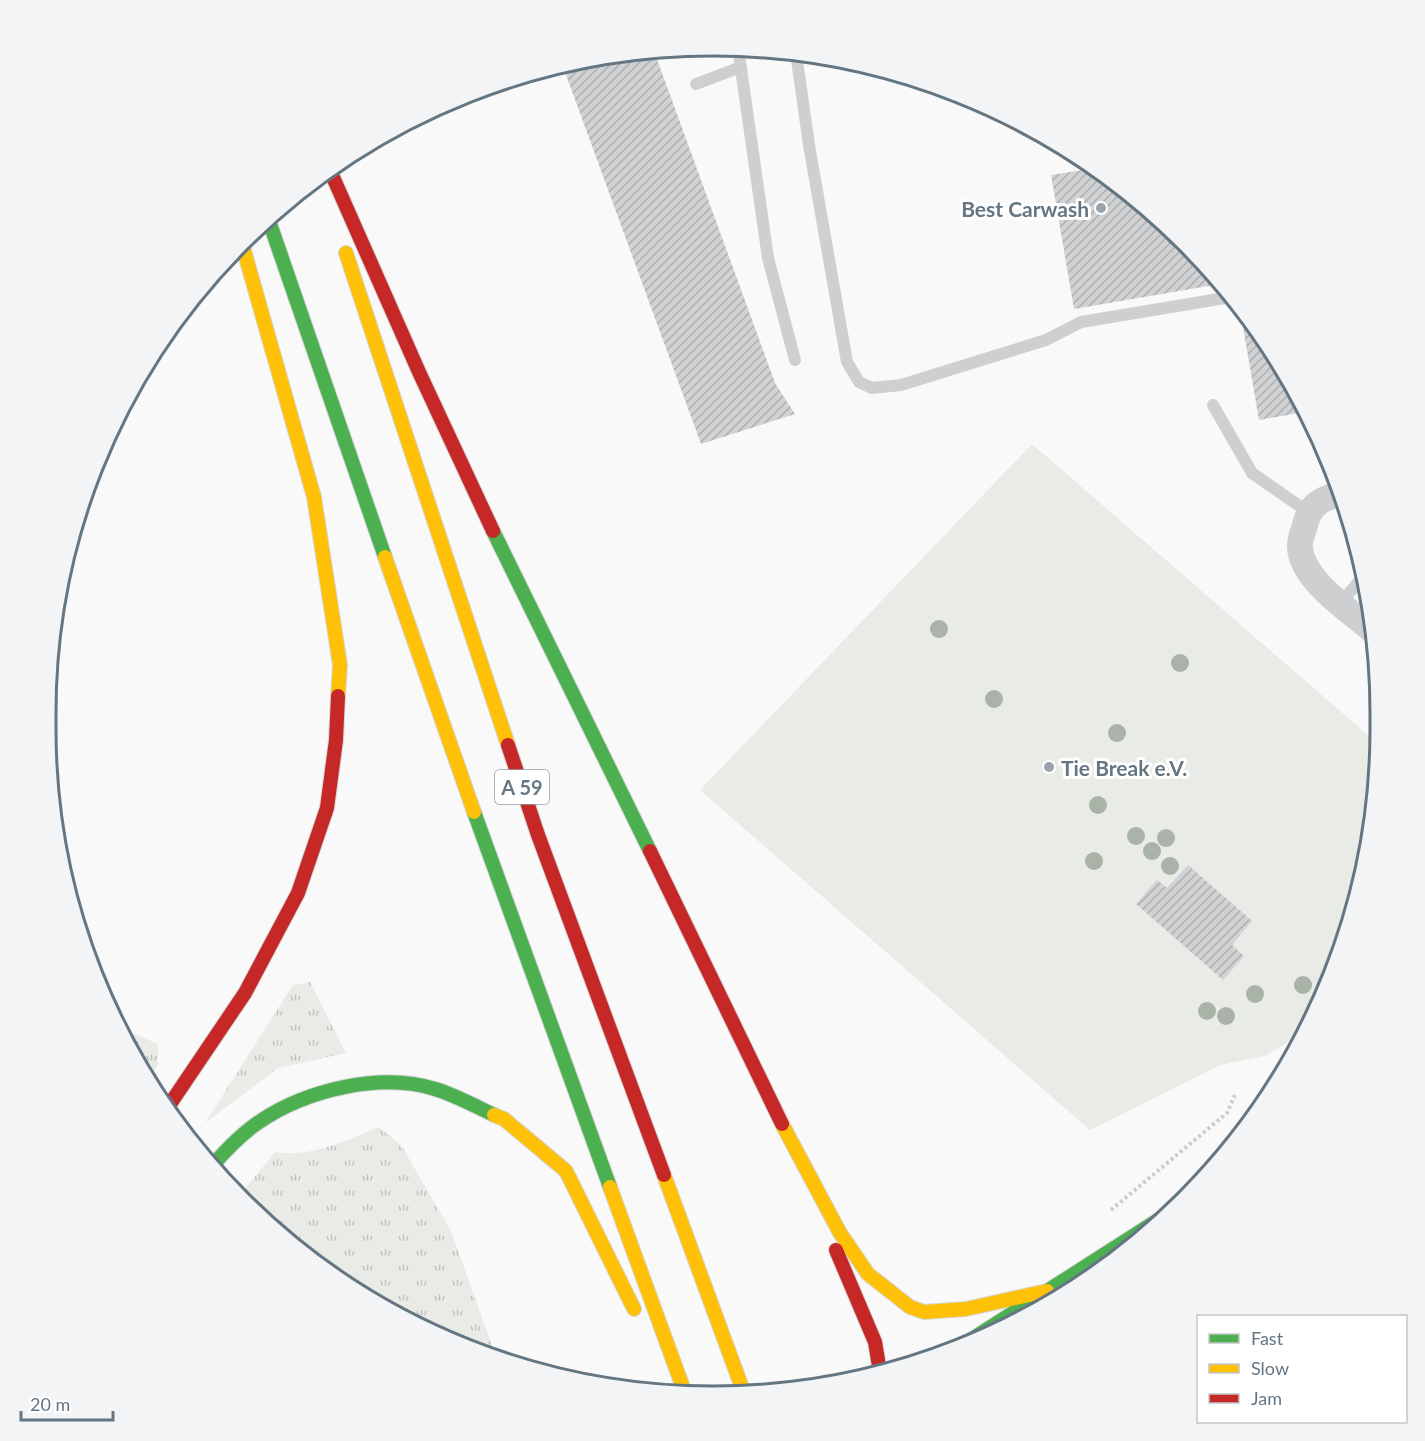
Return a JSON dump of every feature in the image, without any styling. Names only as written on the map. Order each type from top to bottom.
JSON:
[{"type":"main road","points":[[333,176],[419,372],[513,574],[786,1132],[840,1233],[868,1274],[909,1307],[924,1312],[966,1309],[1047,1291]]},
{"type":"main road","points":[[323,184],[332,209]]},
{"type":"main road","name":"A 59","points":[[271,227],[494,872],[682,1385]]},
{"type":"main road","name":"A 59","points":[[343,243],[538,835],[741,1385]]},
{"type":"main road","points":[[172,1102],[245,993],[298,893],[327,808],[336,740],[340,665],[314,497],[244,252]]},
{"type":"main road","points":[[217,1160],[227,1148],[258,1122],[292,1103],[356,1084],[395,1082],[435,1089],[504,1119],[566,1171],[606,1248],[639,1320]]},
{"type":"main road","points":[[786,1132],[875,1342],[879,1364]]},
{"type":"main road","points":[[1016,1311],[1115,1248]]},
{"type":"main road","points":[[662,1371],[668,1384]]},
{"type":"street","points":[[1333,496],[1319,501],[1308,512],[1300,540],[1302,556],[1313,579],[1363,622]]},
{"type":"lane","points":[[739,57],[768,258],[795,360]]},
{"type":"lane","points":[[797,61],[809,145],[847,362],[859,382],[872,388],[901,385],[1046,340],[1081,322],[1222,298]]},
{"type":"lane","points":[[696,84],[741,67]]},
{"type":"lane","points":[[1213,405],[1252,473],[1308,512]]},
{"type":"lane","points":[[1341,603],[1357,584]]},
{"type":"path","points":[[1105,1215],[1227,1113],[1235,1095]]},
{"type":"green space","name":"Tie Break e.V.","points":[[1032,444],[1369,736],[1364,814],[1347,899],[1335,940],[1319,980],[1290,1041],[1265,1056],[1220,1065],[1090,1130],[700,790]]},
{"type":"green space","points":[[310,982],[346,1053],[278,1068],[205,1123],[293,985]]},
{"type":"green space","points":[[134,1034],[158,1044],[158,1064],[153,1072],[144,1057],[132,1036]]},
{"type":"green space","points":[[379,1127],[401,1145],[451,1231],[493,1348],[422,1318],[347,1275],[279,1222],[244,1189],[275,1152],[302,1152],[329,1147]]},
{"type":"building","points":[[657,58],[775,383],[795,414],[701,444],[565,72],[627,61]]},
{"type":"building","name":"Best Carwash","points":[[1083,170],[1146,219],[1211,285],[1074,309],[1051,175]]},
{"type":"building","points":[[1243,327],[1259,347],[1297,413],[1259,420]]},
{"type":"building","points":[[1188,865],[1252,921],[1232,945],[1244,956],[1223,980],[1136,904],[1157,880],[1167,888]]},
{"type":"traffic: fast","points":[[271,227],[385,557]]},
{"type":"traffic: fast","points":[[493,531],[650,851]]},
{"type":"traffic: fast","points":[[474,812],[610,1187]]},
{"type":"traffic: fast","points":[[217,1160],[246,1132],[278,1111],[299,1101],[344,1087],[391,1082],[414,1084],[450,1094],[494,1115]]},
{"type":"traffic: fast","points":[[1017,1310],[1115,1248]]},
{"type":"traffic: slow","points":[[244,252],[314,497],[340,665],[338,696]]},
{"type":"traffic: slow","points":[[346,253],[508,745]]},
{"type":"traffic: slow","points":[[385,557],[474,812]]},
{"type":"traffic: slow","points":[[494,1115],[504,1119],[566,1171],[634,1309]]},
{"type":"traffic: slow","points":[[782,1124],[840,1233],[868,1274],[910,1307],[924,1312],[966,1309],[1047,1291]]},
{"type":"traffic: slow","points":[[664,1175],[741,1385]]},
{"type":"traffic: slow","points":[[610,1187],[682,1385]]},
{"type":"traffic: jam","points":[[333,176],[419,372],[493,531]]},
{"type":"traffic: jam","points":[[172,1102],[245,993],[298,893],[327,808],[336,740],[338,696]]},
{"type":"traffic: jam","points":[[508,745],[538,835],[664,1175]]},
{"type":"traffic: jam","points":[[650,851],[782,1124]]},
{"type":"traffic: jam","points":[[836,1250],[875,1342],[879,1364]]},
{"type":"place","name":"Best Carwash","points":[[1101,208]]},
{"type":"place","name":"Tie Break e.V.","points":[[1049,767]]}]
